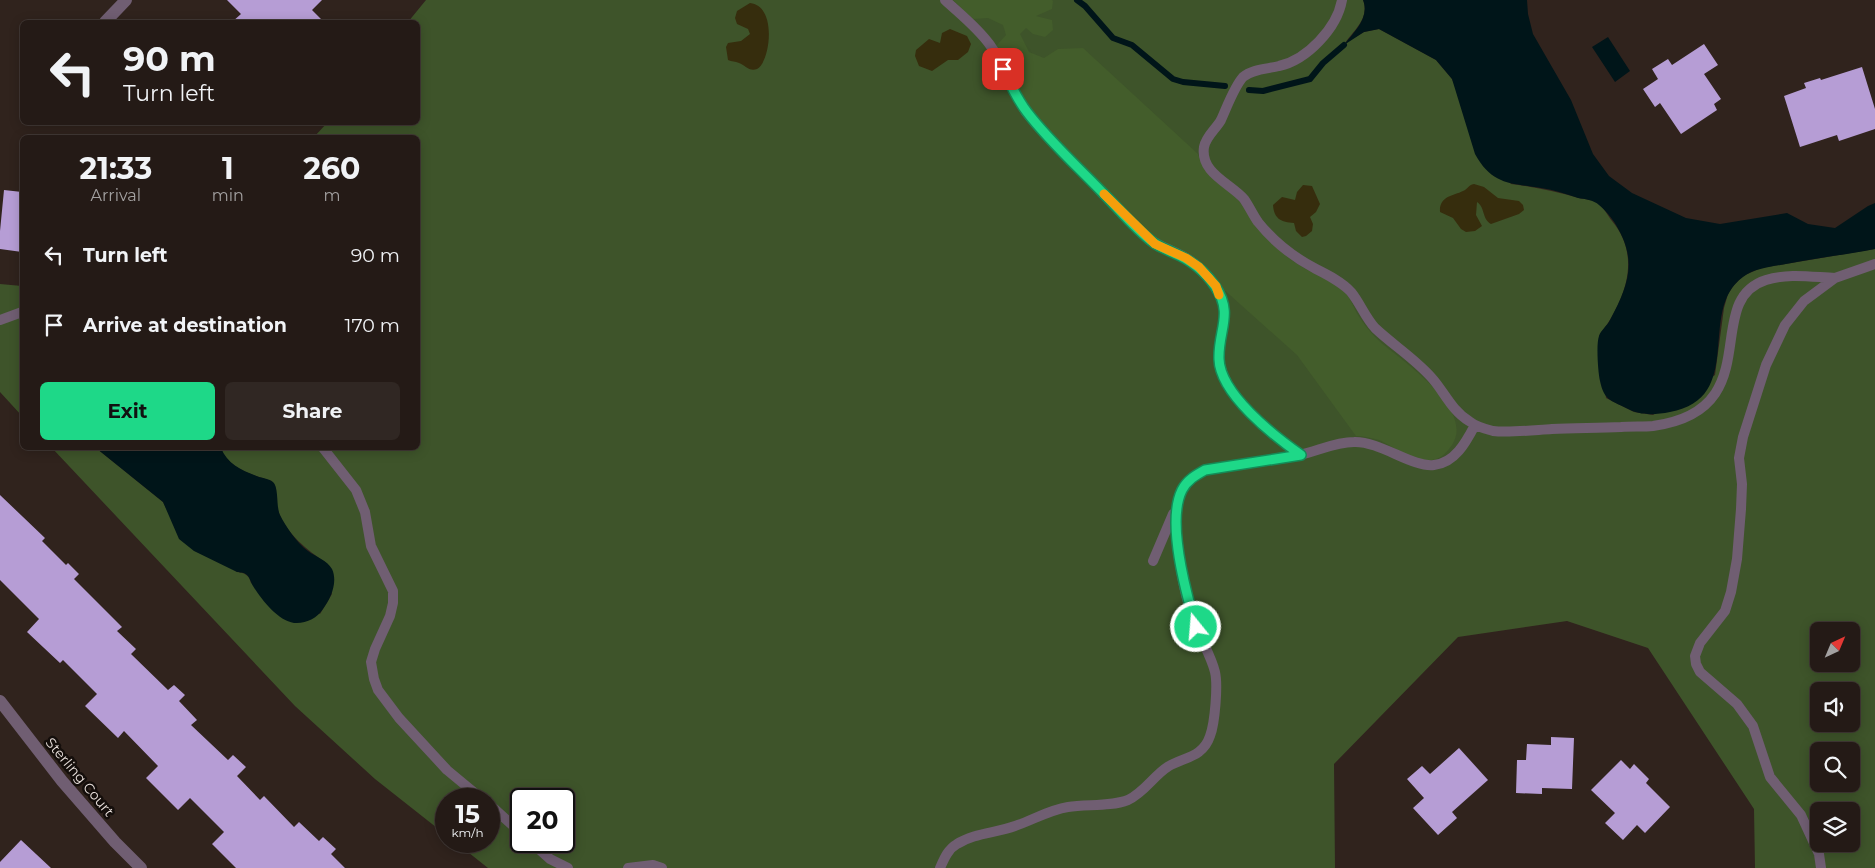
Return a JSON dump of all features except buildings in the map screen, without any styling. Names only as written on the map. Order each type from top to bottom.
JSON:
[{"type":"street","points":[[107,20],[126,0]]},
{"type":"street","name":"Sterling Court","points":[[0,701],[62,781],[115,842],[141,868]]},
{"type":"lane","points":[[945,0],[977,30],[990,46],[1017,97],[1045,134],[1155,244],[1199,267],[1216,286],[1224,305],[1226,316],[1219,350],[1219,362],[1223,376],[1236,396],[1258,420],[1301,455]]},
{"type":"lane","points":[[1342,0],[1334,23],[1302,56],[1286,64],[1256,71],[1244,77],[1219,123],[1207,138],[1204,149],[1206,159],[1210,169],[1219,179],[1230,185],[1244,200],[1258,221],[1276,242],[1352,293],[1370,323],[1391,344],[1416,362],[1433,378],[1445,397],[1466,420],[1494,431],[1654,426],[1689,416],[1703,407],[1723,381],[1728,365],[1732,328],[1737,307],[1742,297],[1764,281],[1771,279],[1801,276],[1835,278]]},
{"type":"lane","points":[[1821,868],[1819,854],[1801,815],[1770,777],[1753,726],[1736,704],[1700,672],[1695,656],[1700,643],[1725,611],[1731,592],[1737,560],[1741,509],[1742,484],[1739,458],[1743,437],[1766,364],[1785,325],[1804,301],[1835,278],[1875,264]]},
{"type":"lane","points":[[0,320],[20,313]]},
{"type":"lane","points":[[1154,561],[1166,534],[1182,488],[1193,477],[1205,470],[1301,455],[1338,443],[1356,442],[1374,444],[1415,462],[1433,466],[1451,459],[1465,444],[1475,425]]},
{"type":"lane","points":[[325,450],[356,490],[365,512],[371,546],[393,591],[394,596],[390,616],[375,648],[371,662],[378,690],[399,718],[447,770],[469,788]]},
{"type":"lane","points":[[940,868],[952,847],[969,838],[1016,826],[1050,811],[1069,807],[1114,804],[1129,800],[1161,771],[1195,755],[1205,746],[1210,735],[1216,690],[1215,674],[1211,658],[1196,627],[1182,573],[1176,532],[1177,504]]},
{"type":"lane","points":[[500,814],[510,823]]},
{"type":"lane","points":[[543,853],[550,859],[568,868]]},
{"type":"lane","points":[[628,868],[653,865],[662,868]]},
{"type":"green space","points":[[426,0],[1363,0],[1365,6],[1363,18],[1345,43],[1364,32],[1379,29],[1436,60],[1452,79],[1459,96],[1511,184],[1591,200],[1602,206],[1621,235],[1627,250],[1628,265],[1627,280],[1616,309],[1599,336],[1606,398],[1634,412],[1653,415],[1715,375],[1724,308],[1728,294],[1743,276],[1761,268],[1875,249],[1875,868],[1755,868],[1754,809],[1648,648],[1567,621],[1458,637],[1334,764],[1335,868],[488,868],[469,853],[500,853],[500,788],[435,788],[435,826],[375,779],[295,706],[54,450],[98,450],[163,502],[169,514],[237,572],[246,575],[251,583],[320,614],[332,594],[325,562],[305,547],[287,528],[278,509],[272,481],[235,466],[224,455],[222,450],[420,450],[420,135],[316,135],[325,125],[420,125],[420,20],[410,20]]},
{"type":"green space","points":[[953,0],[1052,0],[1052,9],[1036,16],[1052,20],[1053,30],[1045,37],[1033,34],[1026,28],[1020,34],[1029,52],[1044,58],[1058,49],[1083,48],[1198,154],[1208,173],[1232,193],[1263,234],[1278,249],[1299,265],[1342,290],[1349,297],[1362,321],[1374,336],[1417,372],[1445,401],[1454,416],[1457,431],[1452,445],[1446,453],[1432,460],[1418,459],[1379,440],[1356,436],[1297,355],[1221,287],[1213,275],[1196,258],[1157,238],[1141,225],[1068,152],[1033,113],[1020,96],[996,46],[1006,35],[1003,25],[988,18],[973,19]]},
{"type":"green space","points":[[0,284],[20,286],[20,414],[0,392]]},
{"type":"sand","points":[[750,3],[759,6],[765,14],[769,35],[768,46],[762,65],[754,70],[738,62],[728,60],[726,47],[728,43],[741,41],[750,34],[748,29],[737,24],[735,18],[737,11]]},
{"type":"sand","points":[[950,29],[967,36],[971,44],[968,52],[958,60],[948,60],[932,71],[919,66],[915,56],[916,50],[929,39],[940,43],[942,33]]},
{"type":"sand","points":[[1474,184],[1484,187],[1498,198],[1519,201],[1523,205],[1524,210],[1519,214],[1491,224],[1486,219],[1480,204],[1477,202],[1476,215],[1482,226],[1475,231],[1466,232],[1461,229],[1453,218],[1440,212],[1440,207],[1447,197],[1465,190]]},
{"type":"sand","points":[[1303,185],[1312,186],[1320,204],[1316,212],[1310,217],[1313,224],[1312,231],[1302,237],[1296,231],[1294,223],[1282,221],[1277,217],[1273,205],[1282,197],[1295,200],[1297,192]]},
{"type":"shaded area","points":[[1363,0],[1527,0],[1533,34],[1571,100],[1593,154],[1609,176],[1632,193],[1686,218],[1720,224],[1787,213],[1808,224],[1835,228],[1875,203],[1875,249],[1769,267],[1743,277],[1730,292],[1723,310],[1715,372],[1707,390],[1693,404],[1670,412],[1642,414],[1632,411],[1606,396],[1600,381],[1597,351],[1599,336],[1609,322],[1622,296],[1628,273],[1627,250],[1614,222],[1597,203],[1551,190],[1503,181],[1488,172],[1475,154],[1452,79],[1436,60],[1379,29],[1364,32],[1344,45],[1363,19],[1365,7]]},
{"type":"shaded area","points":[[1608,37],[1630,71],[1615,82],[1592,47]]},
{"type":"shaded area","points":[[98,450],[222,450],[231,463],[247,472],[273,482],[276,488],[282,520],[304,548],[324,561],[332,569],[334,584],[329,600],[321,612],[307,621],[294,623],[282,618],[265,603],[246,574],[237,572],[194,551],[179,539],[163,502]]},
{"type":"waterway","points":[[1077,0],[1085,6],[1113,38],[1132,45],[1173,79],[1183,82],[1225,86]]},
{"type":"waterway","points":[[1249,90],[1263,91],[1310,79],[1323,63],[1344,45]]},
{"type":"slow traffic","points":[[1104,194],[1155,244],[1186,258],[1199,267],[1216,286],[1219,295]]},
{"type":"route","points":[[1003,69],[1026,112],[1135,226],[1155,244],[1186,258],[1199,267],[1216,286],[1224,305],[1226,316],[1219,350],[1219,362],[1223,376],[1236,396],[1258,420],[1301,455],[1205,470],[1193,477],[1182,488],[1177,504],[1176,532],[1182,573],[1196,627]]}]
